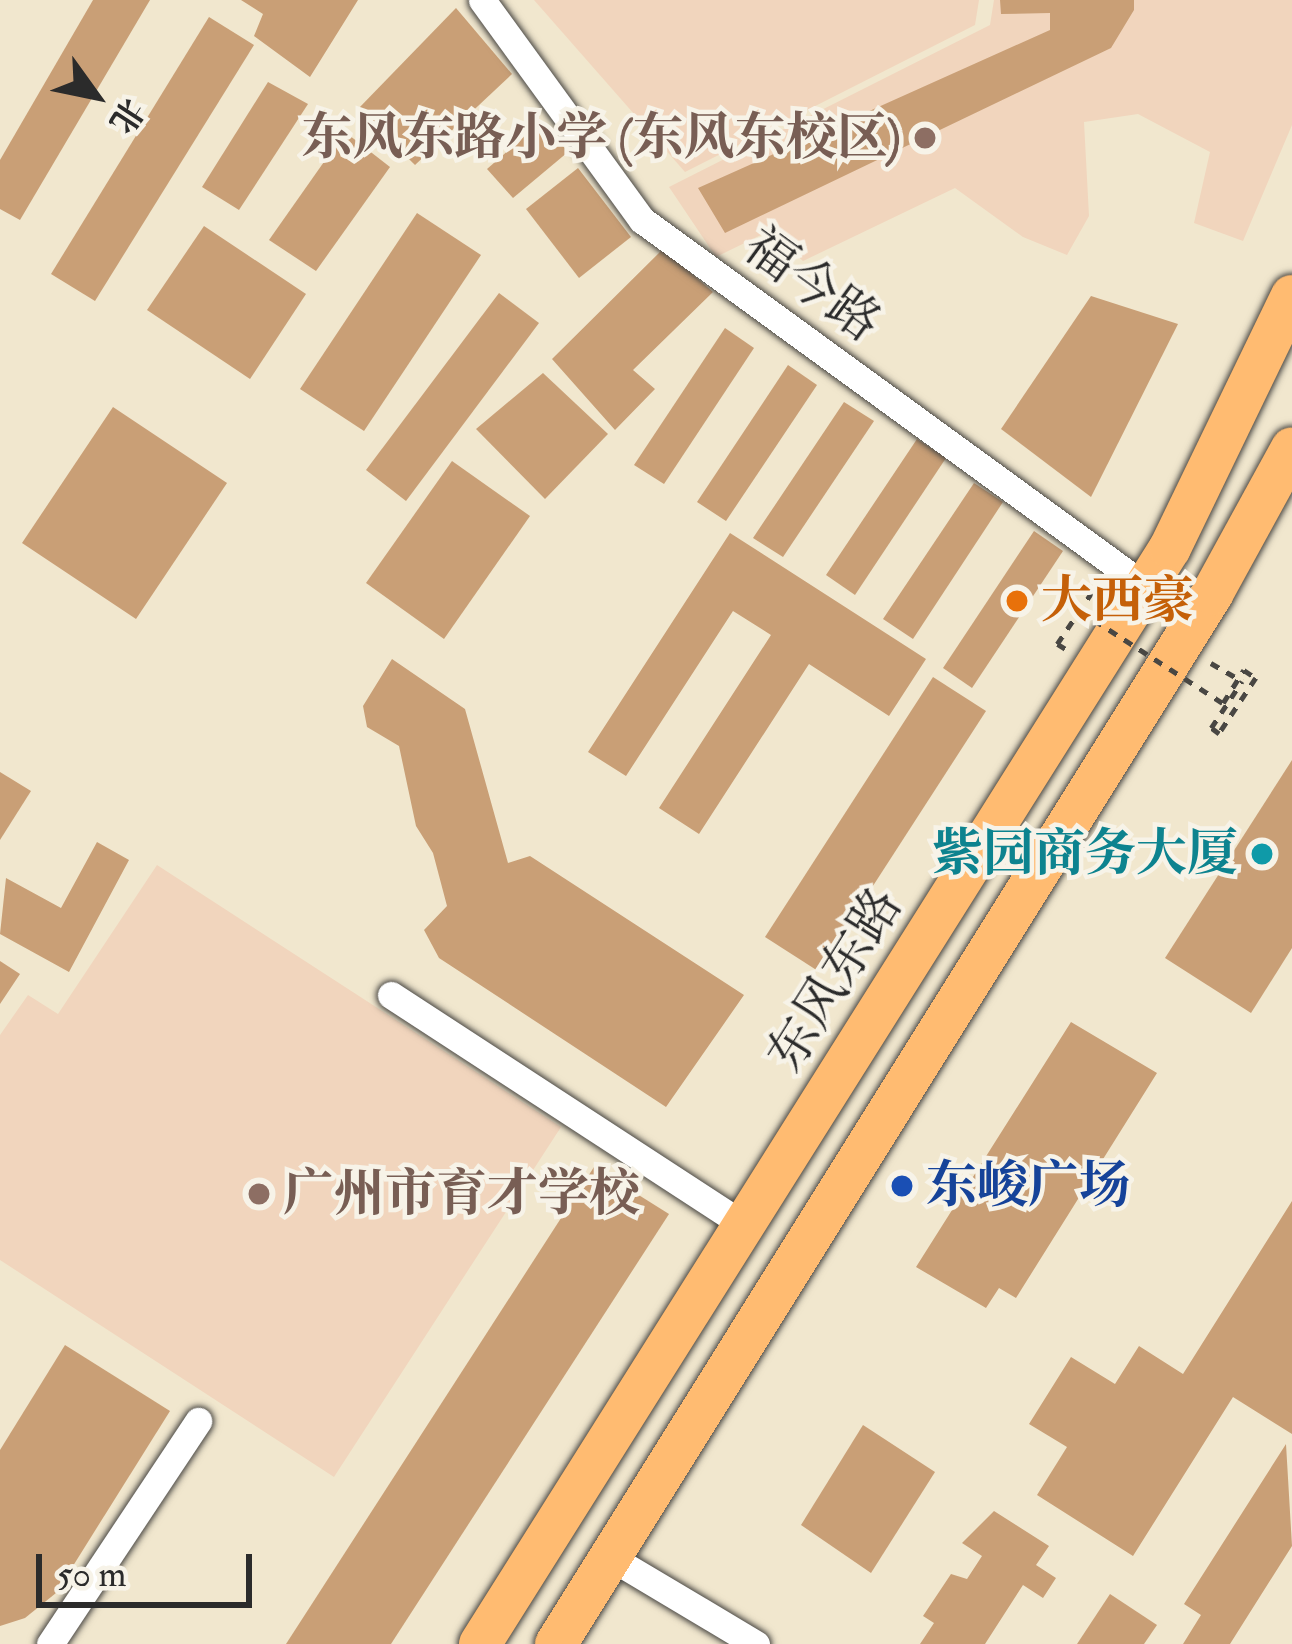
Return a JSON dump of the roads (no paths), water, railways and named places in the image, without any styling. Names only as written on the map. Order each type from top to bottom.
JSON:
[{"type":"highway","name":"东风东路","points":[[480,1644],[1146,587],[1292,296]]},
{"type":"highway","points":[[556,1644],[1202,611],[1292,448]]},
{"type":"street","name":"福今路","points":[[482,0],[642,220],[1146,587]]},
{"type":"street","points":[[391,995],[744,1225]]},
{"type":"street","points":[[50,1644],[198,1421]]},
{"type":"street","points":[[610,1557],[756,1644]]},
{"type":"place","name":"东风东路小学 (东风东校区)","points":[[925,138]]},
{"type":"place","name":"大西豪","points":[[1017,601]]},
{"type":"place","name":"紫园商务大厦","points":[[1262,854]]},
{"type":"place","name":"东峻广场","points":[[902,1186]]},
{"type":"place","name":"广州市育才学校","points":[[259,1194]]}]
